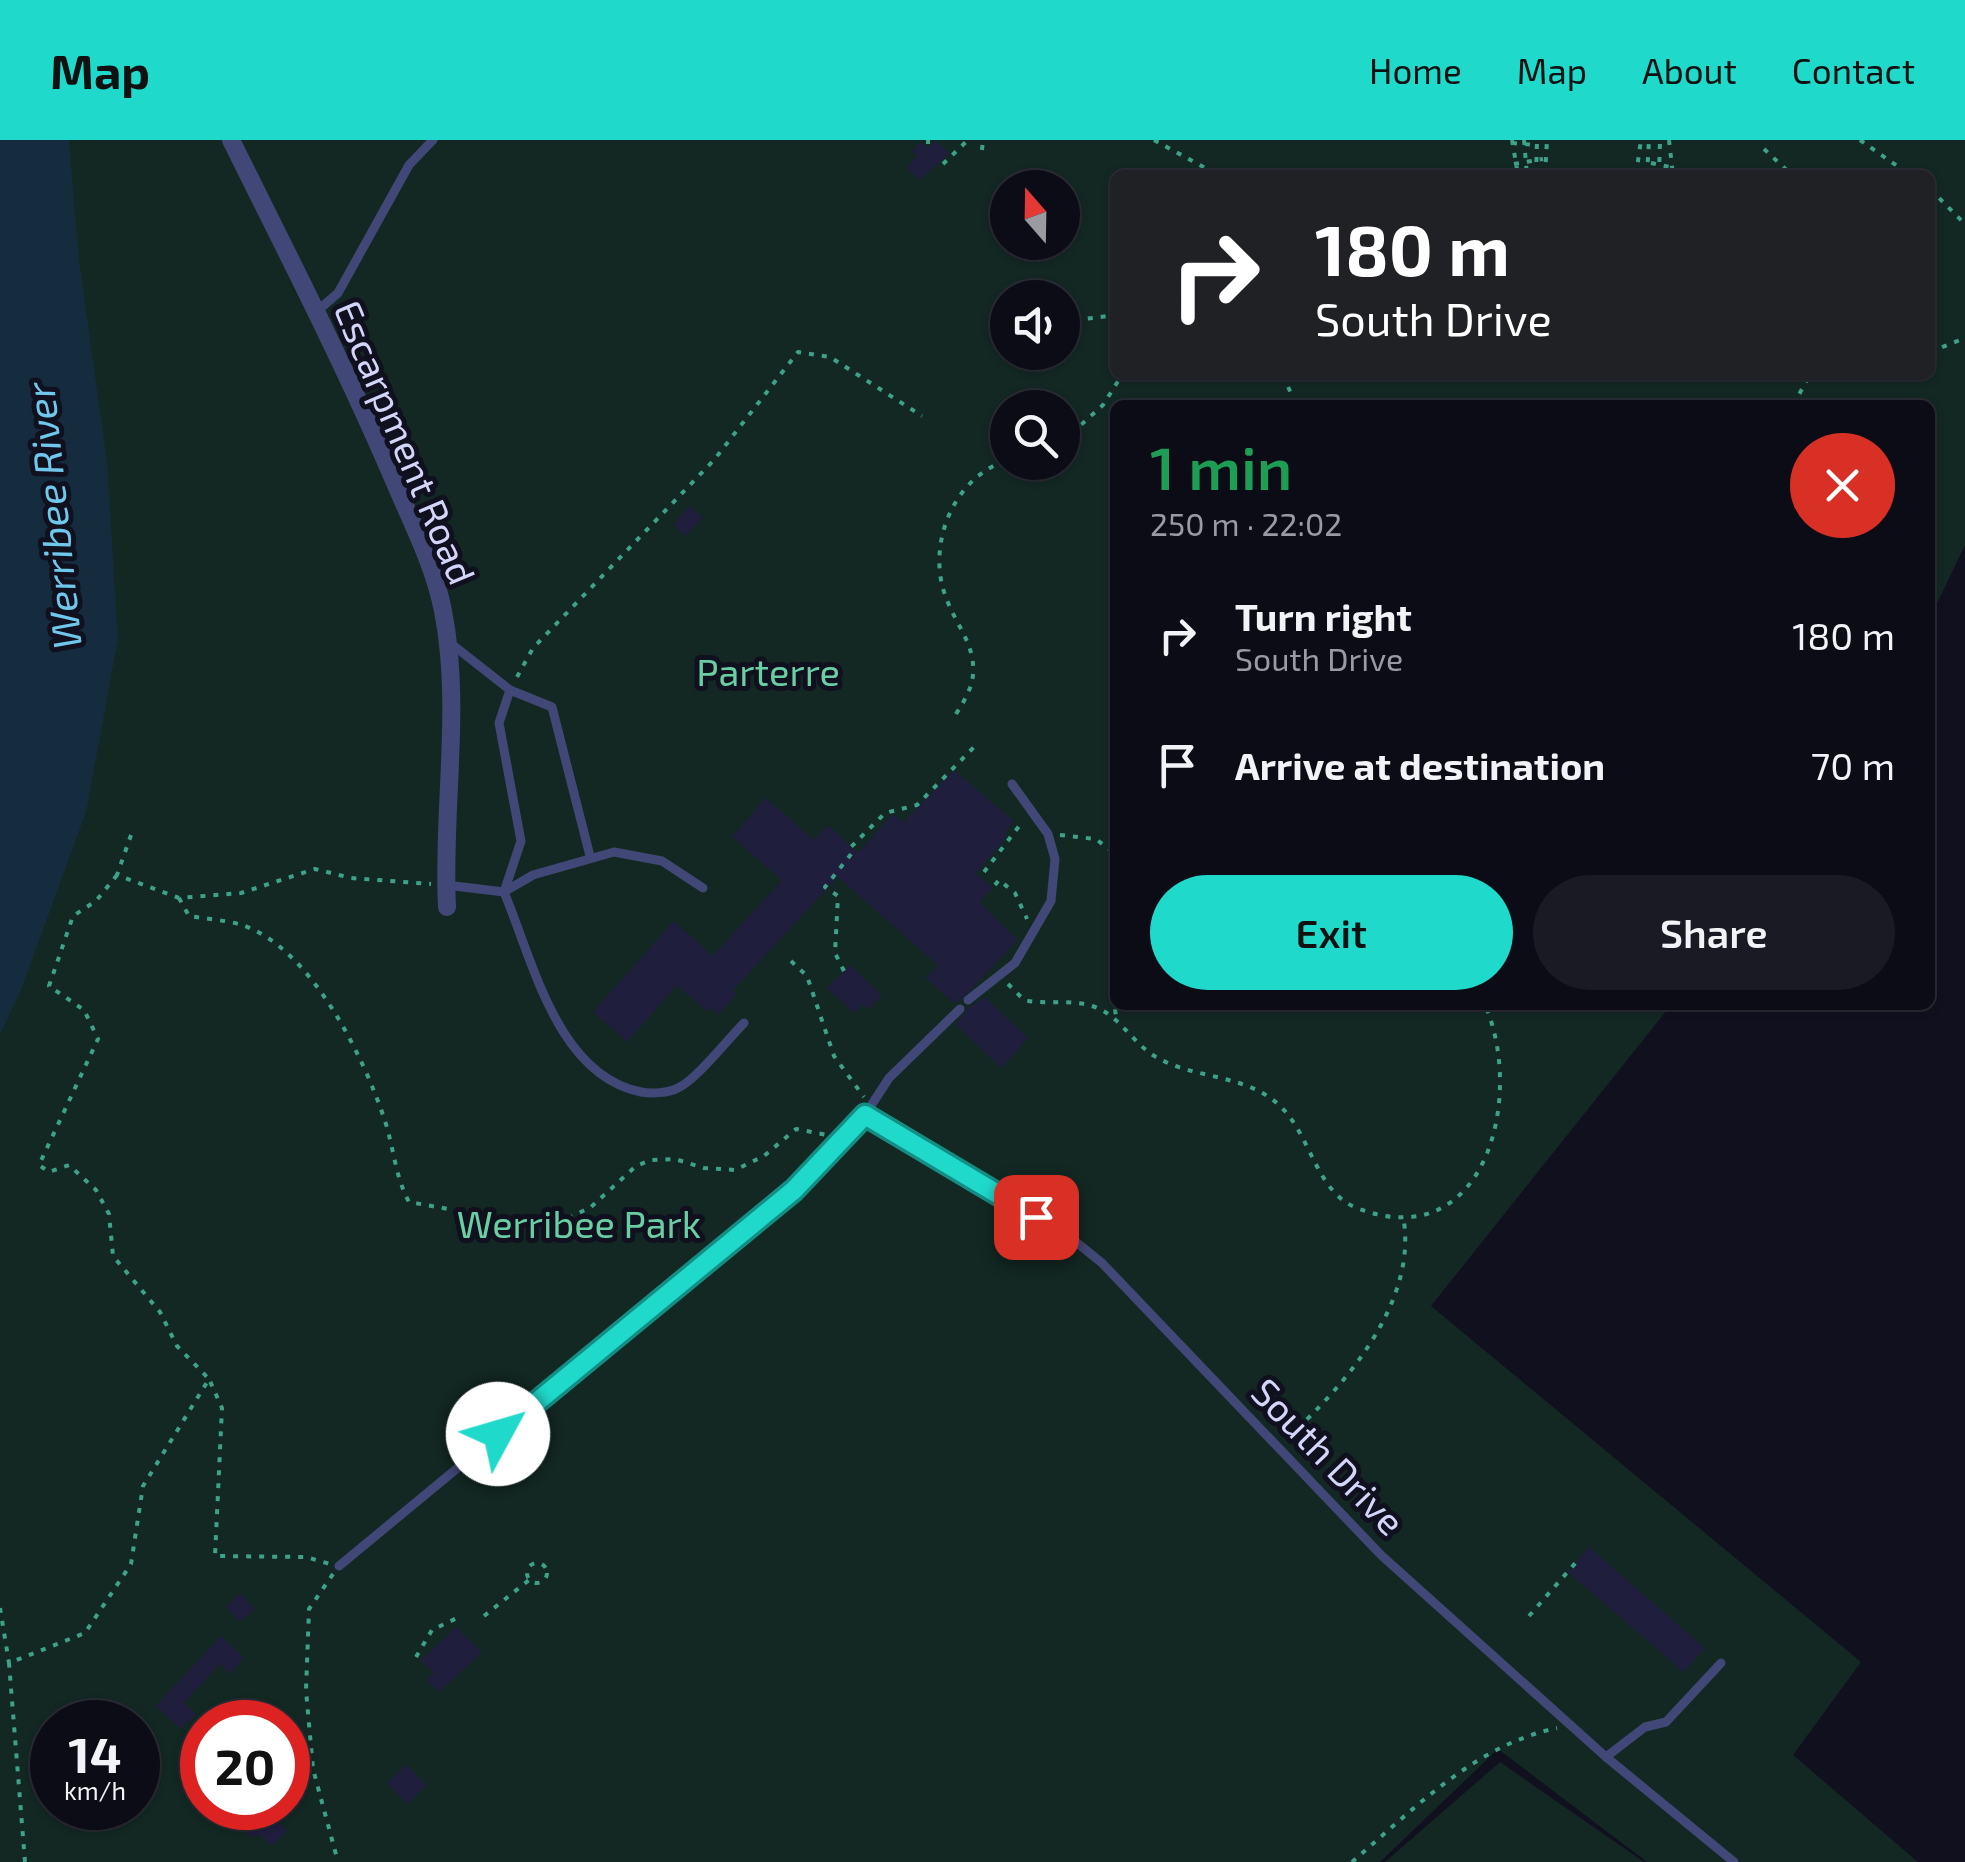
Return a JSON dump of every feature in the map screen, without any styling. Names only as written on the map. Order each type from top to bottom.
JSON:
[{"type":"street","name":"Escarpment Road","points":[[231,140],[316,312],[428,560],[447,640],[451,682],[446,906]]},
{"type":"lane","points":[[316,312],[338,293],[409,165],[433,140]]},
{"type":"lane","points":[[447,640],[510,690],[552,707],[590,856]]},
{"type":"lane","points":[[510,690],[499,723],[521,841],[504,892],[562,1031],[591,1067],[618,1088],[649,1094],[679,1088],[744,1023]]},
{"type":"lane","points":[[968,1000],[992,978],[1006,972],[1028,945],[1047,913],[1054,886],[1055,859],[1048,834],[1012,784]]},
{"type":"lane","points":[[446,885],[504,892],[533,874],[590,856],[635,853],[662,861],[704,888]]},
{"type":"lane","points":[[339,1566],[794,1190],[865,1115],[889,1078],[960,1009]]},
{"type":"lane","name":"South Drive","points":[[865,1115],[1066,1234],[1102,1263],[1382,1556],[1606,1757],[1734,1862]]},
{"type":"lane","points":[[1606,1757],[1645,1727],[1666,1722],[1721,1663]]},
{"type":"path","points":[[943,164],[968,140]]},
{"type":"path","points":[[982,150],[983,140]]},
{"type":"path","points":[[1154,140],[1209,170]]},
{"type":"path","points":[[1543,170],[1547,140]]},
{"type":"path","points":[[1637,170],[1641,140]]},
{"type":"path","points":[[1648,140],[1648,170]]},
{"type":"path","points":[[1660,140],[1660,170]]},
{"type":"path","points":[[1669,140],[1674,170]]},
{"type":"path","points":[[1860,140],[1903,170]]},
{"type":"path","points":[[1516,170],[1512,142],[1536,142],[1534,161],[1539,170]]},
{"type":"path","points":[[1524,142],[1526,170]]},
{"type":"path","points":[[1650,148],[1671,147]]},
{"type":"path","points":[[1764,150],[1786,170]]},
{"type":"path","points":[[1514,164],[1544,159]]},
{"type":"path","points":[[1650,163],[1671,170]]},
{"type":"path","points":[[1935,194],[1965,224]]},
{"type":"path","points":[[1080,320],[1110,316]]},
{"type":"path","points":[[1935,350],[1965,338]]},
{"type":"path","points":[[510,690],[533,648],[714,460],[798,352],[830,357],[922,416]]},
{"type":"path","points":[[1080,426],[1104,404],[1119,380]]},
{"type":"path","points":[[956,714],[974,678],[973,662],[941,581],[942,542],[958,496],[978,475],[990,469]]},
{"type":"path","points":[[844,971],[835,953],[838,896],[825,887],[852,853],[852,847],[885,812],[917,804],[977,744]]},
{"type":"path","points":[[984,872],[1033,810]]},
{"type":"path","points":[[131,835],[117,875],[96,901],[72,916],[49,986],[84,1010],[98,1038],[39,1164],[49,1172],[70,1166],[96,1190],[110,1214],[113,1256],[160,1312],[178,1346],[209,1379],[222,1408],[214,1556],[306,1558],[339,1566],[309,1609],[306,1690],[313,1769],[338,1862]]},
{"type":"path","points":[[1054,835],[1096,840],[1110,850]]},
{"type":"path","points":[[117,875],[179,898],[242,893],[315,868],[352,878],[446,885]]},
{"type":"path","points":[[995,884],[999,880],[1020,900],[1028,921],[1028,945]]},
{"type":"path","points":[[179,898],[189,916],[244,926],[307,970],[335,1011],[380,1108],[398,1181],[409,1202],[550,1227],[592,1207],[636,1166],[651,1160],[675,1159],[735,1170],[764,1156],[796,1128],[841,1140]]},
{"type":"path","points":[[791,960],[807,976],[834,1056],[871,1104]]},
{"type":"path","points":[[1006,972],[1009,988],[1024,1000],[1088,1004],[1117,1021],[1133,1040],[1161,1060],[1256,1089],[1272,1099],[1309,1144],[1337,1198],[1381,1216],[1434,1211],[1459,1195],[1489,1156],[1502,1105],[1502,1075],[1486,1010]]},
{"type":"path","points":[[1114,1010],[1117,1021]]},
{"type":"path","points":[[1277,1448],[1334,1388],[1390,1308],[1407,1240],[1402,1216]]},
{"type":"path","points":[[9,1662],[85,1633],[132,1564],[143,1486],[209,1379]]},
{"type":"path","points":[[1528,1616],[1578,1560]]},
{"type":"path","points":[[484,1616],[529,1580],[543,1581],[545,1568],[530,1566],[529,1580]]},
{"type":"path","points":[[0,1608],[9,1662],[24,1862]]},
{"type":"path","points":[[416,1657],[432,1630],[458,1618]]},
{"type":"path","points":[[1352,1862],[1458,1772],[1527,1734],[1571,1725]]},
{"type":"green space","name":"Werribee Park","points":[[0,140],[1965,140],[1965,545],[1935,608],[1935,400],[1110,400],[1110,1010],[1667,1010],[1431,1306],[1861,1662],[1793,1755],[1918,1862],[1647,1862],[1498,1749],[1380,1862],[0,1862]]},
{"type":"green space","points":[[1500,1762],[1644,1862],[1385,1862]]},
{"type":"water","name":"Werribee River","points":[[0,140],[69,140],[79,259],[107,462],[118,639],[86,812],[21,990],[0,1035]]},
{"type":"building","points":[[936,141],[950,153],[920,180],[907,168],[917,156],[912,151],[921,142],[929,148]]},
{"type":"building","points":[[690,506],[703,517],[686,536],[673,525]]},
{"type":"building","points":[[954,770],[1014,821],[1004,834],[1007,837],[976,873],[993,888],[979,902],[1018,940],[960,1001],[954,1003],[926,978],[938,965],[838,877],[733,990],[737,994],[719,1014],[711,1008],[708,1012],[677,985],[627,1042],[593,1012],[674,921],[713,956],[782,880],[732,837],[766,798],[814,840],[828,825],[858,853],[893,814],[903,823]]},
{"type":"building","points":[[850,965],[882,995],[869,1009],[863,1004],[854,1013],[827,988]]},
{"type":"building","points":[[985,997],[1028,1038],[1002,1068],[956,1025],[968,1008]]},
{"type":"building","points":[[1589,1547],[1705,1648],[1684,1672],[1568,1572]]},
{"type":"building","points":[[240,1593],[255,1609],[240,1622],[226,1607]]},
{"type":"building","points":[[457,1627],[482,1653],[439,1692],[427,1680],[434,1673],[421,1660]]},
{"type":"building","points":[[221,1636],[244,1658],[230,1674],[220,1664],[187,1700],[180,1700],[180,1728],[160,1710],[160,1702]]},
{"type":"building","points":[[406,1765],[426,1785],[408,1804],[387,1783]]},
{"type":"building","points":[[244,1830],[287,1831],[272,1846],[261,1835],[250,1837]]},
{"type":"route","points":[[498,1434],[794,1190],[865,1115],[1036,1217]]},
{"type":"park label","name":"Parterre","points":[[768,671]]}]
